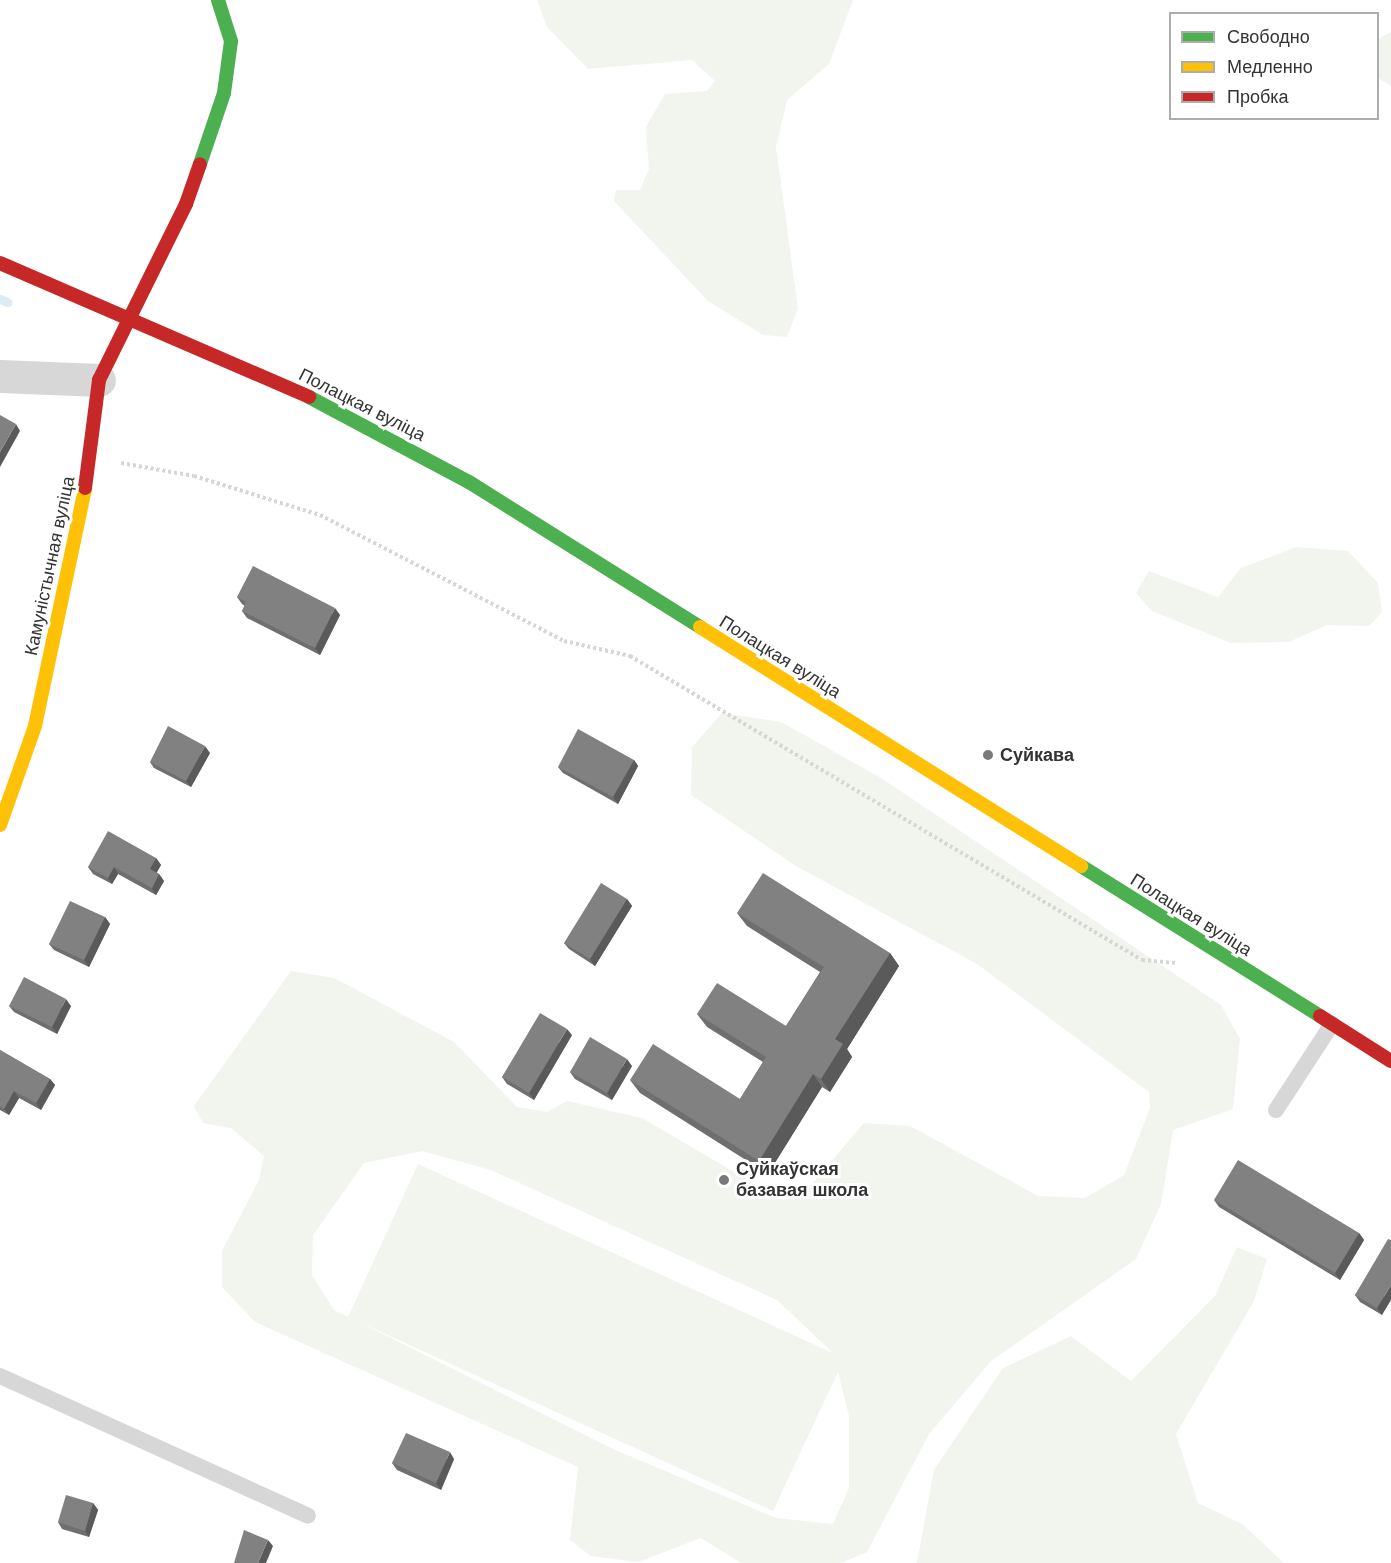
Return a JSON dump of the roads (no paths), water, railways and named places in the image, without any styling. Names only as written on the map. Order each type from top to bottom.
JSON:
[{"type":"main road","name":"Камуністычная вуліца","points":[[0,825],[35,726],[91,458],[99,380],[186,204],[224,93],[231,41],[218,0]]},
{"type":"main road","name":"Полацкая вуліца","points":[[0,263],[131,316],[302,393],[469,482],[1391,1061]]},
{"type":"street","points":[[0,376],[99,380]]},
{"type":"lane","points":[[1276,1110],[1332,1024]]},
{"type":"lane","points":[[0,1376],[308,1516]]},
{"type":"waterway","points":[[0,299],[7,302]]},
{"type":"place","name":"Суйкава","points":[[988,755]]},
{"type":"place","name":"Суйкаўская базавая школа","points":[[724,1180]]}]
